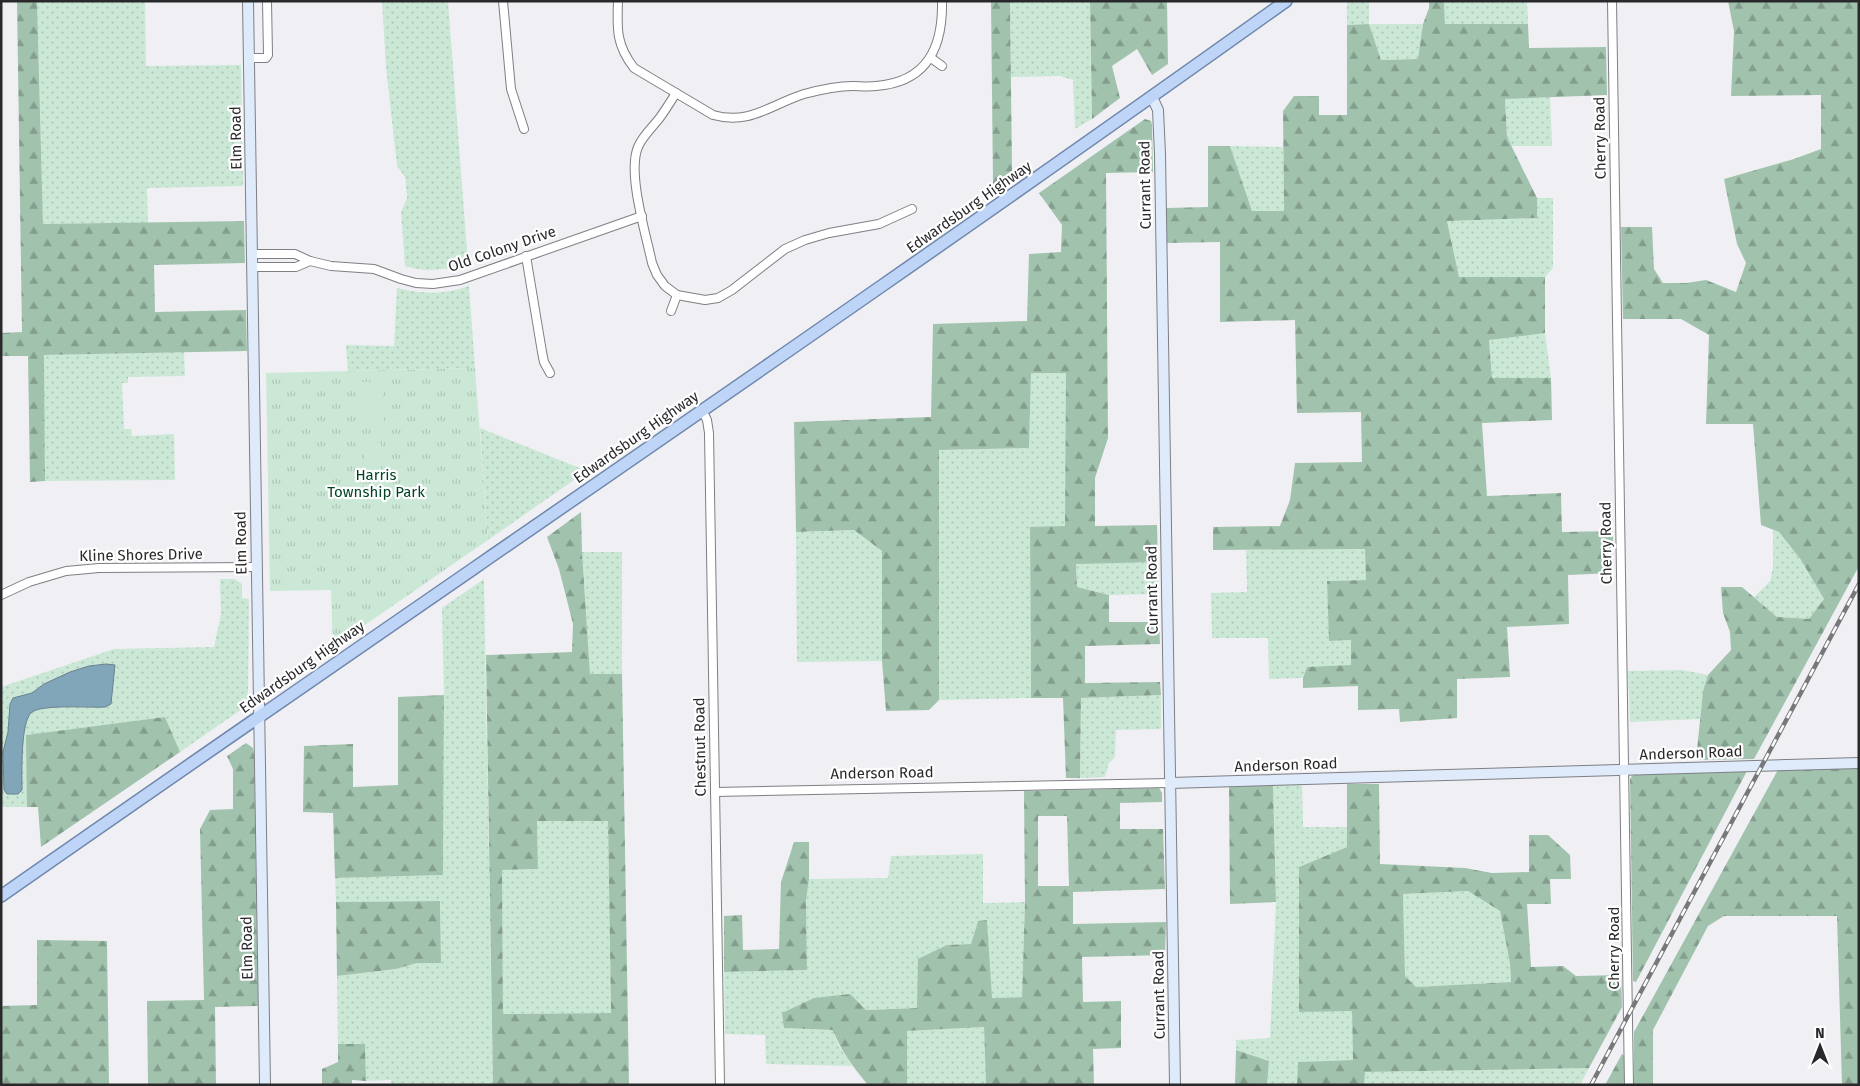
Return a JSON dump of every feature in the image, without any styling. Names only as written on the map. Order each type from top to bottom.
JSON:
[{"type":"main road","name":"Edwardsburg Highway","points":[[1,896],[1152,97],[1286,1]]},
{"type":"street","name":"Elm Road","points":[[248,1],[265,1085]]},
{"type":"street","points":[[249,58],[266,58],[268,55],[267,1]]},
{"type":"street","points":[[503,1],[511,89],[524,129]]},
{"type":"street","points":[[618,1],[618,38],[626,58],[634,68],[713,115],[725,119],[739,119],[754,115],[803,95],[826,89],[891,84],[904,79],[920,69],[931,58],[938,44],[942,28],[942,1]]},
{"type":"street","name":"Cherry Road","points":[[1612,1],[1629,1085]]},
{"type":"street","points":[[931,58],[942,66]]},
{"type":"street","points":[[676,94],[639,144],[634,168],[652,263],[657,275],[665,286],[677,295],[705,300],[718,298],[732,290],[785,248],[829,233],[879,224],[912,209]]},
{"type":"street","name":"Currant Road","points":[[1152,97],[1158,110],[1160,154],[1176,1085]]},
{"type":"street","name":"Old Colony Drive","points":[[253,254],[295,254],[310,261],[331,266],[374,269],[402,279],[433,284],[460,280],[642,216]]},
{"type":"street","points":[[526,256],[544,362],[550,373]]},
{"type":"street","name":"Old Colony Drive","points":[[253,267],[296,267],[310,261]]},
{"type":"street","points":[[671,311],[677,295]]},
{"type":"street","name":"Chestnut Road","points":[[702,410],[707,420],[709,434],[720,1085]]},
{"type":"street","name":"Kline Shores Drive","points":[[1,595],[29,582],[66,571],[99,568],[256,567]]},
{"type":"street","name":"Anderson Road","points":[[714,792],[1170,783],[1859,763]]},
{"type":"green space","points":[[17,1],[37,1],[43,224],[244,221],[245,263],[154,265],[155,312],[246,310],[247,351],[44,355],[45,481],[30,482],[28,356],[1,356],[1,333],[22,332]]},
{"type":"green space","points":[[37,1],[145,1],[146,66],[241,65],[243,186],[147,188],[148,223],[43,224]]},
{"type":"green space","points":[[382,1],[448,1],[468,264],[436,270],[405,266],[401,212],[407,198],[405,177],[397,166],[386,67]]},
{"type":"green space","points":[[991,1],[1010,1],[1012,171],[993,185]]},
{"type":"green space","points":[[1010,1],[1090,1],[1092,119],[1075,129],[1073,80],[1060,76],[1011,77]]},
{"type":"green space","points":[[1090,1],[1167,1],[1168,64],[1152,75],[1137,49],[1112,66],[1120,98],[1092,119]]},
{"type":"green space","points":[[1347,1],[1369,1],[1369,24],[1347,25]]},
{"type":"green space","points":[[1429,1],[1444,1],[1445,24],[1528,24],[1529,48],[1606,47],[1607,95],[1505,99],[1507,137],[1537,198],[1537,218],[1447,221],[1459,277],[1545,277],[1545,333],[1489,340],[1492,378],[1551,378],[1552,420],[1482,423],[1487,496],[1561,493],[1562,532],[1613,531],[1613,573],[1568,575],[1569,624],[1507,627],[1510,677],[1457,679],[1457,718],[1400,722],[1399,709],[1358,710],[1358,686],[1303,688],[1303,678],[1307,667],[1351,665],[1351,640],[1329,641],[1327,581],[1366,580],[1365,549],[1213,550],[1213,527],[1280,526],[1290,500],[1295,463],[1362,462],[1361,412],[1297,413],[1295,320],[1220,322],[1220,242],[1167,243],[1166,208],[1208,207],[1208,146],[1230,146],[1252,211],[1284,211],[1283,111],[1294,96],[1319,96],[1319,115],[1347,115],[1347,25],[1369,24],[1381,60],[1418,59],[1423,24],[1429,8]]},
{"type":"green space","points":[[1444,1],[1527,1],[1528,24],[1445,24]]},
{"type":"green space","points":[[1728,1],[1859,1],[1859,566],[1754,759],[1696,760],[1703,691],[1708,675],[1731,650],[1730,632],[1723,613],[1721,587],[1742,587],[1777,617],[1809,619],[1824,599],[1801,560],[1779,532],[1761,525],[1753,424],[1706,424],[1709,335],[1681,319],[1623,319],[1621,227],[1652,227],[1654,269],[1663,283],[1686,283],[1706,280],[1736,292],[1746,263],[1737,244],[1724,179],[1794,159],[1821,149],[1821,95],[1731,96],[1734,31]]},
{"type":"green space","points":[[1369,24],[1423,24],[1419,59],[1381,60]]},
{"type":"green space","points":[[1550,97],[1552,146],[1511,146],[1507,137],[1505,99]]},
{"type":"green space","points":[[1145,119],[1151,121],[1152,125],[1153,172],[1106,173],[1108,438],[1095,478],[1095,526],[1157,525],[1158,562],[1076,564],[1077,587],[1109,595],[1109,622],[1159,622],[1160,644],[1085,646],[1085,683],[1160,682],[1161,695],[1081,698],[1080,778],[1066,778],[1063,698],[1031,698],[1030,527],[1065,526],[1066,373],[1031,373],[1029,448],[939,450],[939,700],[929,710],[886,711],[882,661],[882,551],[854,530],[796,532],[794,422],[931,417],[933,324],[1027,321],[1029,254],[1061,252],[1062,225],[1039,193]]},
{"type":"green space","points":[[1230,146],[1283,147],[1284,211],[1252,211]]},
{"type":"green space","points":[[1537,198],[1553,198],[1553,268],[1545,277],[1459,277],[1447,220],[1537,218]]},
{"type":"green space","points":[[469,286],[475,368],[348,371],[346,345],[394,346],[397,288],[433,293]]},
{"type":"green space","points":[[1545,333],[1551,378],[1492,379],[1489,339]]},
{"type":"green space","points":[[184,352],[185,376],[128,377],[128,383],[122,383],[124,429],[131,429],[132,436],[174,434],[175,480],[45,481],[43,355]]},
{"type":"green space","name":"Harris Township Park","points":[[475,368],[488,540],[333,647],[331,590],[270,591],[266,373]]},
{"type":"green space","points":[[1031,373],[1067,373],[1065,527],[1030,527],[1031,698],[939,700],[939,450],[1029,448]]},
{"type":"green space","points":[[359,382],[383,382],[384,426],[360,426]]},
{"type":"green space","points":[[480,428],[587,471],[488,540]]},
{"type":"green space","points":[[364,443],[381,443],[381,471],[364,472]]},
{"type":"green space","points":[[581,512],[590,674],[622,674],[629,1085],[493,1085],[486,655],[572,652],[573,624],[559,569],[547,537]],"holes":[[[537,821],[608,821],[611,1013],[503,1014],[502,870],[538,869]]]},
{"type":"green space","points":[[854,530],[882,551],[882,661],[797,662],[796,532]]},
{"type":"green space","points":[[1773,530],[1779,532],[1801,560],[1824,599],[1809,619],[1777,617],[1754,597],[1770,581],[1773,568]]},
{"type":"green space","points":[[1366,549],[1366,580],[1327,581],[1330,641],[1351,640],[1351,666],[1307,667],[1303,678],[1269,679],[1268,638],[1212,638],[1211,593],[1247,592],[1246,550]]},
{"type":"green space","points":[[582,552],[622,552],[622,674],[590,674]]},
{"type":"green space","points":[[1158,562],[1158,594],[1109,595],[1077,587],[1076,563]]},
{"type":"green space","points":[[220,579],[235,579],[242,584],[242,598],[249,599],[248,700],[245,707],[180,752],[165,717],[27,735],[27,807],[1,807],[1,687],[114,649],[214,647],[221,614]],"holes":[[[106,664],[116,668],[111,704],[104,707],[55,707],[36,710],[27,719],[23,742],[3,752],[8,732],[10,704],[13,698],[32,693],[44,684],[89,666]]]},
{"type":"green space","points":[[484,579],[493,1085],[391,1085],[391,1080],[366,1081],[365,1044],[338,1044],[337,976],[396,969],[417,963],[441,963],[440,901],[336,902],[335,878],[443,875],[444,695],[442,608]]},
{"type":"green space","points":[[1682,670],[1708,675],[1703,691],[1700,719],[1630,722],[1628,671]]},
{"type":"green space","points":[[444,695],[443,875],[335,878],[333,813],[303,812],[304,746],[353,744],[353,787],[398,785],[398,697]]},
{"type":"green space","points":[[1161,695],[1161,729],[1116,730],[1115,757],[1109,763],[1105,777],[1080,778],[1081,698]]},
{"type":"green space","points":[[165,717],[180,752],[41,847],[38,807],[27,807],[26,735]]},
{"type":"green space","points":[[246,743],[253,748],[254,756],[258,1006],[215,1007],[216,1085],[148,1085],[147,1001],[204,1000],[200,829],[210,810],[233,809],[233,769],[227,756]]},
{"type":"green space","points":[[1859,767],[1859,1085],[1842,1085],[1837,916],[1724,916],[1708,926],[1653,1030],[1653,1085],[1634,1085],[1634,1032],[1779,768]]},
{"type":"green space","points":[[1747,771],[1636,982],[1633,981],[1630,779],[1639,773]]},
{"type":"green space","points":[[1302,784],[1303,827],[1347,827],[1347,847],[1299,867],[1299,1012],[1352,1010],[1353,1060],[1298,1062],[1297,1085],[1267,1085],[1269,1061],[1236,1050],[1236,1040],[1270,1038],[1276,902],[1273,785]]},
{"type":"green space","points":[[1347,784],[1379,784],[1380,864],[1465,868],[1492,873],[1529,872],[1529,835],[1548,835],[1570,855],[1571,879],[1550,879],[1551,904],[1527,904],[1531,967],[1563,966],[1576,976],[1621,975],[1622,1007],[1589,1068],[1365,1072],[1364,1085],[1297,1085],[1298,1062],[1353,1060],[1352,1011],[1299,1012],[1299,867],[1347,847]],"holes":[[[1468,891],[1500,911],[1510,964],[1511,982],[1416,987],[1405,976],[1403,894]]]},
{"type":"green space","points":[[1273,785],[1276,902],[1230,904],[1229,787]]},
{"type":"green space","points":[[1159,788],[1162,793],[1162,802],[1120,803],[1120,829],[1163,829],[1165,889],[1073,892],[1073,924],[1166,922],[1165,955],[1082,957],[1083,1002],[1121,1001],[1121,1048],[1093,1049],[1094,1085],[986,1085],[984,1027],[907,1031],[907,1085],[868,1085],[848,1059],[833,1030],[784,1028],[782,1013],[814,998],[850,994],[866,1010],[917,1008],[918,959],[947,945],[971,944],[978,921],[987,920],[992,998],[1022,997],[1025,902],[1024,791]],"holes":[[[1038,816],[1067,816],[1069,886],[1038,886]]]},
{"type":"green space","points":[[608,820],[611,1013],[503,1014],[502,870],[538,869],[537,821]]},
{"type":"green space","points":[[794,842],[809,842],[809,879],[806,901],[807,970],[724,972],[724,916],[742,915],[743,950],[779,949],[781,882]]},
{"type":"green space","points":[[983,854],[983,903],[1025,902],[1022,997],[991,998],[987,920],[978,921],[971,944],[947,945],[917,1008],[866,1010],[784,1028],[833,1030],[839,1046],[852,1066],[766,1064],[765,1035],[725,1034],[724,972],[807,970],[806,901],[809,879],[888,878],[891,856]]},
{"type":"green space","points":[[1468,891],[1500,911],[1510,964],[1511,982],[1416,987],[1405,976],[1403,894]]},
{"type":"green space","points":[[440,901],[441,963],[417,963],[396,969],[337,976],[336,902]]},
{"type":"green space","points":[[37,940],[107,941],[109,1085],[1,1085],[1,1006],[37,1005]]},
{"type":"green space","points":[[984,1027],[986,1085],[907,1085],[906,1031]]},
{"type":"green space","points":[[338,1044],[365,1044],[366,1081],[352,1080],[352,1085],[322,1085],[322,1069],[338,1062]]},
{"type":"green space","points":[[1236,1050],[1269,1061],[1267,1085],[1235,1085]]},
{"type":"green space","points":[[1622,1054],[1625,1056],[1626,1085],[1605,1085]]},
{"type":"green space","points":[[1589,1068],[1580,1085],[1364,1085],[1364,1072]]},
{"type":"water","points":[[115,665],[111,704],[105,707],[46,708],[32,712],[28,717],[25,726],[22,761],[22,790],[18,794],[7,794],[4,790],[3,752],[8,732],[10,704],[13,698],[32,693],[44,684],[70,672],[89,666]]},
{"type":"railway","points":[[1591,1085],[1859,584]]}]
